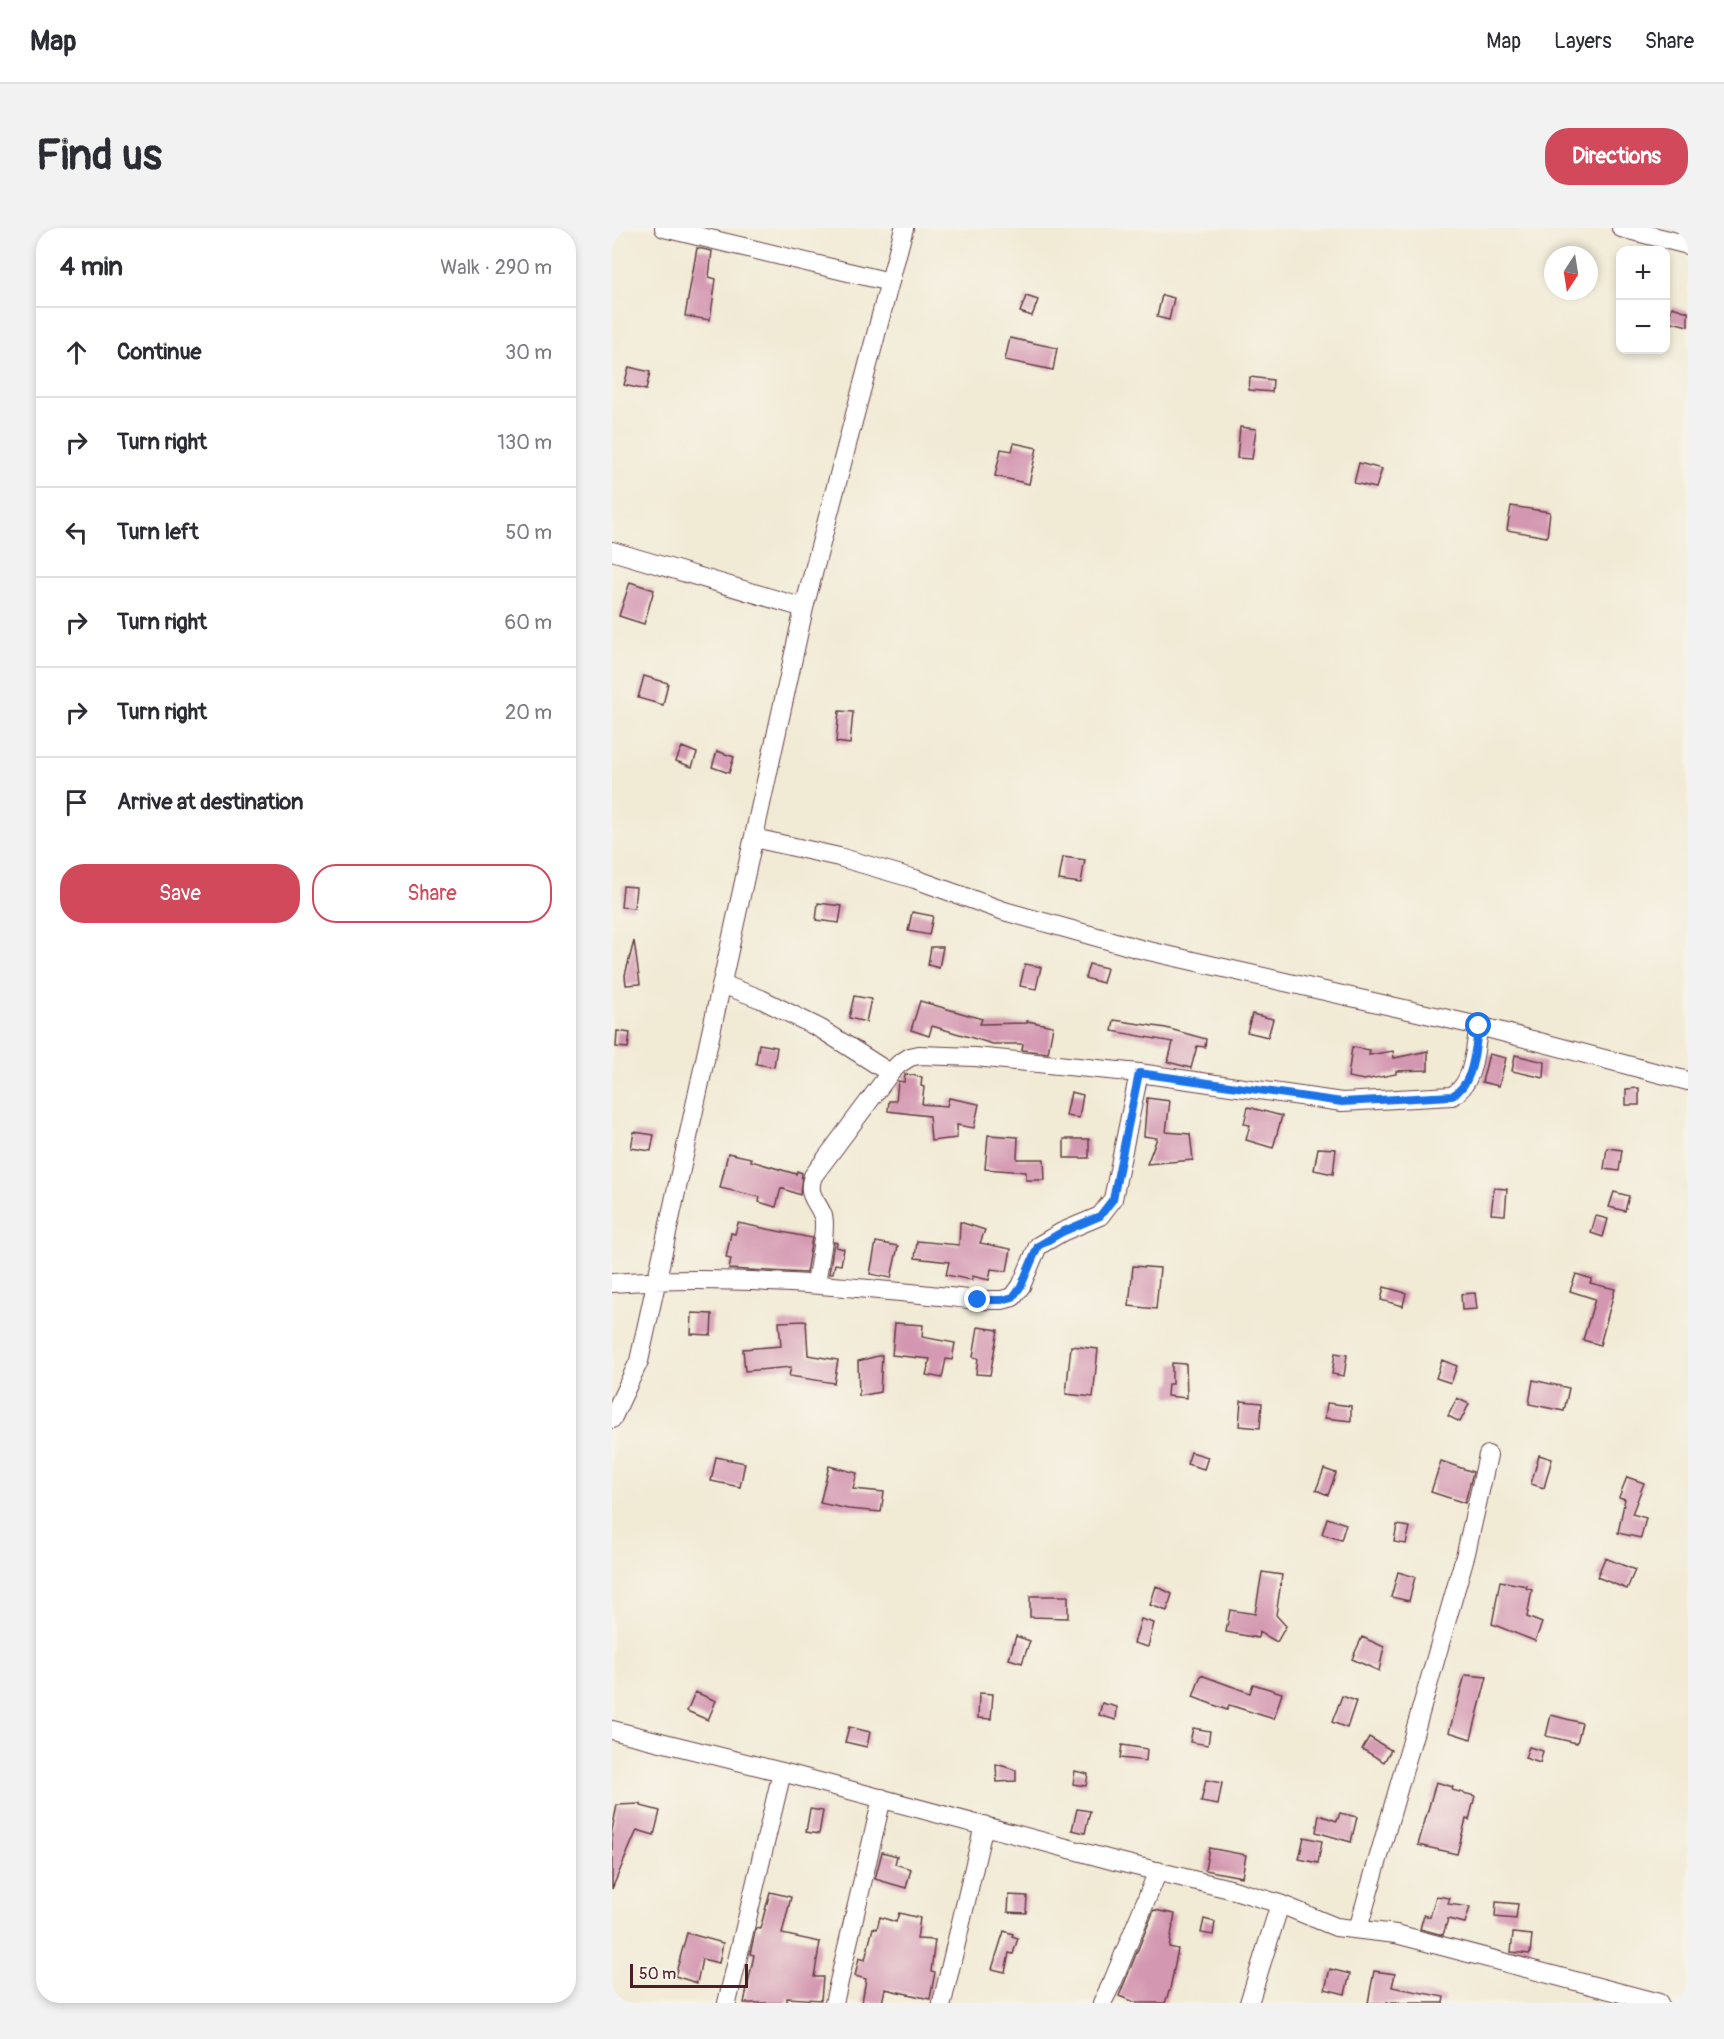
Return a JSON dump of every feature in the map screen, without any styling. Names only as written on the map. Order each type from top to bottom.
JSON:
[{"type":"street","points":[[664,228],[891,282]]},
{"type":"street","points":[[612,1419],[639,1361],[804,608],[904,228]]},
{"type":"street","points":[[1621,228],[1688,245]]},
{"type":"street","points":[[612,551],[804,608]]},
{"type":"street","points":[[754,838],[839,857],[915,879],[1004,911],[1140,949],[1479,1026],[1688,1081]]},
{"type":"street","points":[[722,984],[760,999],[821,1029],[890,1073]]},
{"type":"street","points":[[816,1283],[824,1218],[812,1197],[810,1185],[813,1176],[890,1073],[910,1057],[919,1055],[975,1057],[1139,1073],[1342,1102],[1452,1096],[1468,1081],[1479,1026]]},
{"type":"street","points":[[612,1283],[658,1280],[816,1283],[978,1300],[1002,1300],[1013,1297],[1021,1286],[1038,1246],[1062,1232],[1100,1216],[1113,1199],[1139,1073]]},
{"type":"street","points":[[1358,1929],[1466,1553],[1488,1455]]},
{"type":"street","points":[[612,1730],[783,1772],[1234,1890],[1280,1904],[1336,1927],[1396,1934],[1659,2003]]},
{"type":"street","points":[[727,2003],[783,1772]]},
{"type":"street","points":[[834,2003],[882,1798]]},
{"type":"street","points":[[942,2003],[984,1825]]},
{"type":"street","points":[[1101,2003],[1113,1981],[1158,1871]]},
{"type":"street","points":[[1249,2003],[1280,1904]]},
{"type":"building","points":[[697,248],[712,251],[709,277],[716,279],[710,320],[685,316]]},
{"type":"building","points":[[1162,295],[1174,298],[1169,320],[1157,317]]},
{"type":"building","points":[[1026,296],[1038,300],[1032,316],[1020,312]]},
{"type":"building","points":[[1672,307],[1688,312],[1688,326],[1670,322]]},
{"type":"building","points":[[1010,338],[1057,348],[1053,370],[1005,360]]},
{"type":"building","points":[[629,367],[650,372],[646,390],[624,385]]},
{"type":"building","points":[[1250,377],[1273,380],[1272,392],[1249,390]]},
{"type":"building","points":[[1240,427],[1256,429],[1252,459],[1237,458]]},
{"type":"building","points":[[1014,443],[1037,448],[1029,484],[995,476],[1001,449],[1012,451]]},
{"type":"building","points":[[1359,463],[1382,469],[1376,488],[1354,483]]},
{"type":"building","points":[[1511,506],[1550,512],[1547,537],[1507,530]]},
{"type":"building","points":[[630,582],[654,590],[644,624],[619,616]]},
{"type":"building","points":[[644,676],[668,683],[663,705],[638,698]]},
{"type":"building","points":[[839,711],[853,712],[850,744],[836,742]]},
{"type":"building","points":[[682,747],[697,753],[692,767],[676,761]]},
{"type":"building","points":[[717,751],[734,757],[729,773],[712,767]]},
{"type":"building","points":[[1063,857],[1085,860],[1081,883],[1059,880]]},
{"type":"building","points":[[623,886],[636,887],[634,908],[621,907]]},
{"type":"building","points":[[818,903],[842,906],[839,923],[816,920]]},
{"type":"building","points":[[912,912],[933,916],[929,935],[908,931]]},
{"type":"building","points":[[634,941],[640,984],[626,985],[625,975]]},
{"type":"building","points":[[931,947],[943,947],[939,968],[928,965]]},
{"type":"building","points":[[1025,964],[1041,967],[1036,989],[1020,986]]},
{"type":"building","points":[[1089,964],[1107,968],[1103,983],[1085,978]]},
{"type":"building","points":[[854,996],[871,999],[866,1022],[849,1018]]},
{"type":"building","points":[[920,1001],[982,1019],[980,1024],[1027,1023],[1027,1021],[1053,1026],[1048,1053],[1022,1050],[1023,1044],[993,1044],[932,1026],[929,1036],[911,1030]]},
{"type":"building","points":[[1252,1014],[1273,1019],[1268,1037],[1247,1032]]},
{"type":"building","points":[[1114,1020],[1166,1028],[1206,1039],[1205,1047],[1197,1046],[1191,1068],[1168,1062],[1173,1042],[1112,1031]]},
{"type":"building","points":[[617,1031],[630,1033],[628,1048],[616,1047]]},
{"type":"building","points":[[759,1044],[777,1047],[774,1067],[756,1064]]},
{"type":"building","points":[[1352,1047],[1370,1050],[1369,1055],[1393,1051],[1394,1058],[1428,1051],[1428,1070],[1396,1071],[1396,1074],[1364,1080],[1348,1077]]},
{"type":"building","points":[[1489,1054],[1506,1058],[1499,1086],[1482,1082]]},
{"type":"building","points":[[1515,1055],[1545,1062],[1544,1078],[1512,1071]]},
{"type":"building","points":[[905,1074],[922,1077],[921,1086],[924,1087],[922,1104],[947,1106],[949,1098],[979,1104],[974,1128],[957,1125],[957,1138],[931,1141],[929,1116],[888,1111],[889,1101],[896,1101],[898,1081],[904,1082]]},
{"type":"building","points":[[1639,1088],[1639,1105],[1626,1105],[1626,1089]]},
{"type":"building","points":[[1071,1092],[1083,1095],[1079,1118],[1066,1116]]},
{"type":"building","points":[[1147,1098],[1170,1101],[1166,1132],[1190,1134],[1193,1160],[1147,1164],[1157,1138],[1144,1136]]},
{"type":"building","points":[[1248,1107],[1282,1116],[1273,1148],[1246,1140],[1250,1125],[1244,1124]]},
{"type":"building","points":[[634,1132],[654,1135],[651,1151],[631,1148]]},
{"type":"building","points":[[988,1135],[1018,1137],[1017,1159],[1044,1159],[1045,1180],[1026,1180],[1026,1172],[985,1169]]},
{"type":"building","points":[[1064,1139],[1089,1139],[1089,1158],[1064,1158]]},
{"type":"building","points":[[1318,1148],[1336,1149],[1333,1174],[1314,1170]]},
{"type":"building","points":[[1607,1148],[1622,1150],[1619,1171],[1604,1169]]},
{"type":"building","points":[[728,1153],[751,1158],[751,1161],[796,1174],[797,1171],[802,1173],[800,1195],[781,1188],[776,1207],[759,1202],[760,1197],[720,1188]]},
{"type":"building","points":[[1494,1188],[1507,1189],[1505,1215],[1491,1214]]},
{"type":"building","points":[[1614,1192],[1629,1196],[1625,1211],[1609,1207]]},
{"type":"building","points":[[1596,1216],[1608,1219],[1603,1237],[1591,1233]]},
{"type":"building","points":[[960,1222],[985,1230],[980,1243],[1011,1249],[1007,1271],[991,1269],[989,1280],[972,1276],[972,1280],[946,1275],[949,1262],[915,1258],[917,1241],[959,1245]]},
{"type":"building","points":[[738,1223],[812,1238],[806,1273],[729,1269],[731,1259],[726,1258],[731,1233],[735,1234]]},
{"type":"building","points":[[834,1242],[837,1243],[836,1247],[844,1249],[841,1265],[835,1264],[833,1273],[829,1274]]},
{"type":"building","points":[[876,1242],[898,1246],[891,1278],[870,1274]]},
{"type":"building","points":[[1133,1266],[1160,1268],[1156,1309],[1129,1306]]},
{"type":"building","points":[[1576,1274],[1592,1279],[1590,1283],[1615,1289],[1600,1345],[1583,1340],[1595,1299],[1570,1291]]},
{"type":"building","points":[[1384,1287],[1406,1293],[1403,1306],[1381,1300]]},
{"type":"building","points":[[1475,1293],[1477,1309],[1462,1310],[1461,1294]]},
{"type":"building","points":[[692,1313],[712,1314],[711,1335],[691,1334]]},
{"type":"building","points":[[806,1321],[808,1355],[838,1360],[834,1383],[789,1376],[791,1367],[745,1371],[743,1349],[781,1346],[779,1322]]},
{"type":"building","points":[[895,1323],[923,1325],[922,1337],[955,1343],[952,1360],[946,1359],[942,1378],[926,1375],[930,1359],[892,1355]]},
{"type":"building","points":[[978,1327],[998,1330],[990,1375],[976,1374],[978,1358],[973,1357]]},
{"type":"building","points":[[1071,1346],[1098,1349],[1093,1397],[1066,1394]]},
{"type":"building","points":[[1335,1353],[1347,1355],[1344,1376],[1332,1374]]},
{"type":"building","points":[[882,1355],[880,1392],[859,1396],[858,1361]]},
{"type":"building","points":[[1442,1360],[1457,1366],[1451,1383],[1436,1378]]},
{"type":"building","points":[[1172,1363],[1186,1364],[1187,1398],[1167,1396],[1168,1384],[1172,1384]]},
{"type":"building","points":[[1533,1380],[1569,1388],[1564,1411],[1529,1404]]},
{"type":"building","points":[[1457,1398],[1469,1404],[1460,1422],[1448,1416]]},
{"type":"building","points":[[1241,1401],[1262,1403],[1260,1428],[1239,1426]]},
{"type":"building","points":[[1327,1403],[1351,1406],[1351,1421],[1325,1418]]},
{"type":"building","points":[[1191,1452],[1208,1457],[1204,1469],[1187,1464]]},
{"type":"building","points":[[1539,1455],[1552,1459],[1544,1488],[1531,1484]]},
{"type":"building","points":[[716,1457],[745,1463],[740,1487],[711,1481]]},
{"type":"building","points":[[1441,1461],[1473,1472],[1465,1503],[1431,1492]]},
{"type":"building","points":[[829,1466],[857,1473],[853,1489],[884,1492],[881,1512],[848,1509],[820,1503]]},
{"type":"building","points":[[1324,1469],[1336,1473],[1328,1495],[1316,1490]]},
{"type":"building","points":[[1627,1477],[1644,1483],[1632,1514],[1646,1518],[1641,1538],[1618,1533],[1625,1499],[1619,1497]]},
{"type":"building","points":[[1327,1518],[1346,1524],[1341,1540],[1322,1534]]},
{"type":"building","points":[[1397,1525],[1410,1527],[1406,1544],[1394,1542]]},
{"type":"building","points":[[1605,1558],[1635,1570],[1627,1589],[1597,1577]]},
{"type":"building","points":[[1262,1572],[1282,1575],[1276,1615],[1286,1626],[1277,1642],[1259,1632],[1258,1638],[1226,1632],[1230,1610],[1255,1614]]},
{"type":"building","points":[[1398,1572],[1415,1577],[1409,1601],[1391,1597]]},
{"type":"building","points":[[1500,1581],[1527,1586],[1526,1588],[1532,1590],[1527,1617],[1542,1623],[1535,1641],[1492,1624]]},
{"type":"building","points":[[1156,1586],[1172,1594],[1167,1611],[1150,1605]]},
{"type":"building","points":[[1030,1596],[1068,1596],[1068,1618],[1030,1617]]},
{"type":"building","points":[[1141,1619],[1154,1623],[1148,1647],[1134,1643]]},
{"type":"building","points":[[1016,1636],[1030,1641],[1022,1663],[1009,1659]]},
{"type":"building","points":[[1362,1637],[1384,1647],[1379,1671],[1352,1659]]},
{"type":"building","points":[[1201,1675],[1250,1693],[1253,1684],[1282,1693],[1274,1719],[1229,1705],[1227,1710],[1193,1697]]},
{"type":"building","points":[[1465,1675],[1487,1677],[1471,1739],[1449,1732]]},
{"type":"building","points":[[695,1692],[716,1701],[708,1720],[687,1711]]},
{"type":"building","points":[[979,1693],[993,1694],[991,1719],[978,1718]]},
{"type":"building","points":[[1342,1696],[1356,1701],[1347,1728],[1332,1722]]},
{"type":"building","points":[[1102,1703],[1117,1707],[1116,1720],[1099,1715]]},
{"type":"building","points":[[1551,1715],[1582,1723],[1577,1743],[1546,1736]]},
{"type":"building","points":[[849,1727],[870,1732],[867,1747],[845,1742]]},
{"type":"building","points":[[1193,1728],[1210,1731],[1208,1745],[1190,1742]]},
{"type":"building","points":[[1369,1737],[1391,1750],[1384,1762],[1362,1749]]},
{"type":"building","points":[[1122,1745],[1147,1749],[1146,1761],[1120,1758]]},
{"type":"building","points":[[1529,1747],[1543,1751],[1540,1763],[1525,1758]]},
{"type":"building","points":[[996,1764],[1016,1770],[1016,1781],[997,1782]]},
{"type":"building","points":[[1075,1771],[1088,1774],[1086,1786],[1073,1784]]},
{"type":"building","points":[[1206,1780],[1222,1783],[1218,1805],[1201,1802]]},
{"type":"building","points":[[1436,1782],[1453,1787],[1452,1790],[1475,1796],[1457,1854],[1418,1845]]},
{"type":"building","points":[[641,1804],[641,1806],[660,1811],[654,1835],[637,1830],[612,1889],[612,1830],[617,1805]]},
{"type":"building","points":[[810,1809],[823,1811],[819,1834],[806,1832]]},
{"type":"building","points":[[1077,1809],[1090,1811],[1085,1833],[1072,1830]]},
{"type":"building","points":[[1340,1813],[1357,1817],[1351,1842],[1316,1832],[1319,1815],[1337,1821]]},
{"type":"building","points":[[1304,1837],[1322,1841],[1318,1863],[1299,1859]]},
{"type":"building","points":[[1209,1848],[1246,1855],[1242,1877],[1205,1870]]},
{"type":"building","points":[[882,1852],[897,1856],[895,1864],[911,1869],[906,1888],[875,1879]]},
{"type":"building","points":[[770,1892],[791,1897],[782,1934],[820,1942],[814,1977],[823,1977],[821,2000],[787,1998],[787,2003],[744,2003],[754,1955],[750,1954],[756,1928],[760,1929]]},
{"type":"building","points":[[1009,1895],[1027,1896],[1026,1913],[1008,1912]]},
{"type":"building","points":[[1436,1896],[1450,1898],[1448,1904],[1470,1907],[1465,1923],[1448,1919],[1443,1935],[1420,1929],[1424,1915],[1430,1917]]},
{"type":"building","points":[[1496,1902],[1518,1904],[1516,1919],[1495,1917]]},
{"type":"building","points":[[1154,1910],[1175,1914],[1169,1947],[1178,1949],[1165,2003],[1137,2003],[1119,1996]]},
{"type":"building","points":[[899,1913],[920,1918],[917,1939],[935,1940],[931,1971],[935,1972],[930,1999],[885,1989],[882,2003],[862,2002],[866,1979],[855,1976],[859,1958],[865,1960],[873,1928],[877,1929],[880,1917],[896,1922]]},
{"type":"building","points":[[1204,1919],[1215,1922],[1213,1935],[1201,1933]]},
{"type":"building","points":[[1004,1931],[1018,1938],[1013,1954],[1009,1953],[1005,1972],[992,1969]]},
{"type":"building","points":[[687,1933],[723,1943],[719,1963],[702,1959],[697,1983],[675,1976]]},
{"type":"building","points":[[1513,1933],[1532,1935],[1530,1954],[1511,1952]]},
{"type":"building","points":[[1330,1969],[1350,1974],[1345,1994],[1325,1989]]},
{"type":"building","points":[[1374,1971],[1395,1974],[1392,1987],[1444,1997],[1443,2003],[1368,2003]]},
{"type":"route","points":[[978,1300],[1002,1300],[1013,1297],[1021,1286],[1038,1246],[1062,1232],[1100,1216],[1113,1199],[1139,1073],[1342,1102],[1452,1096],[1468,1081],[1479,1026]]}]
